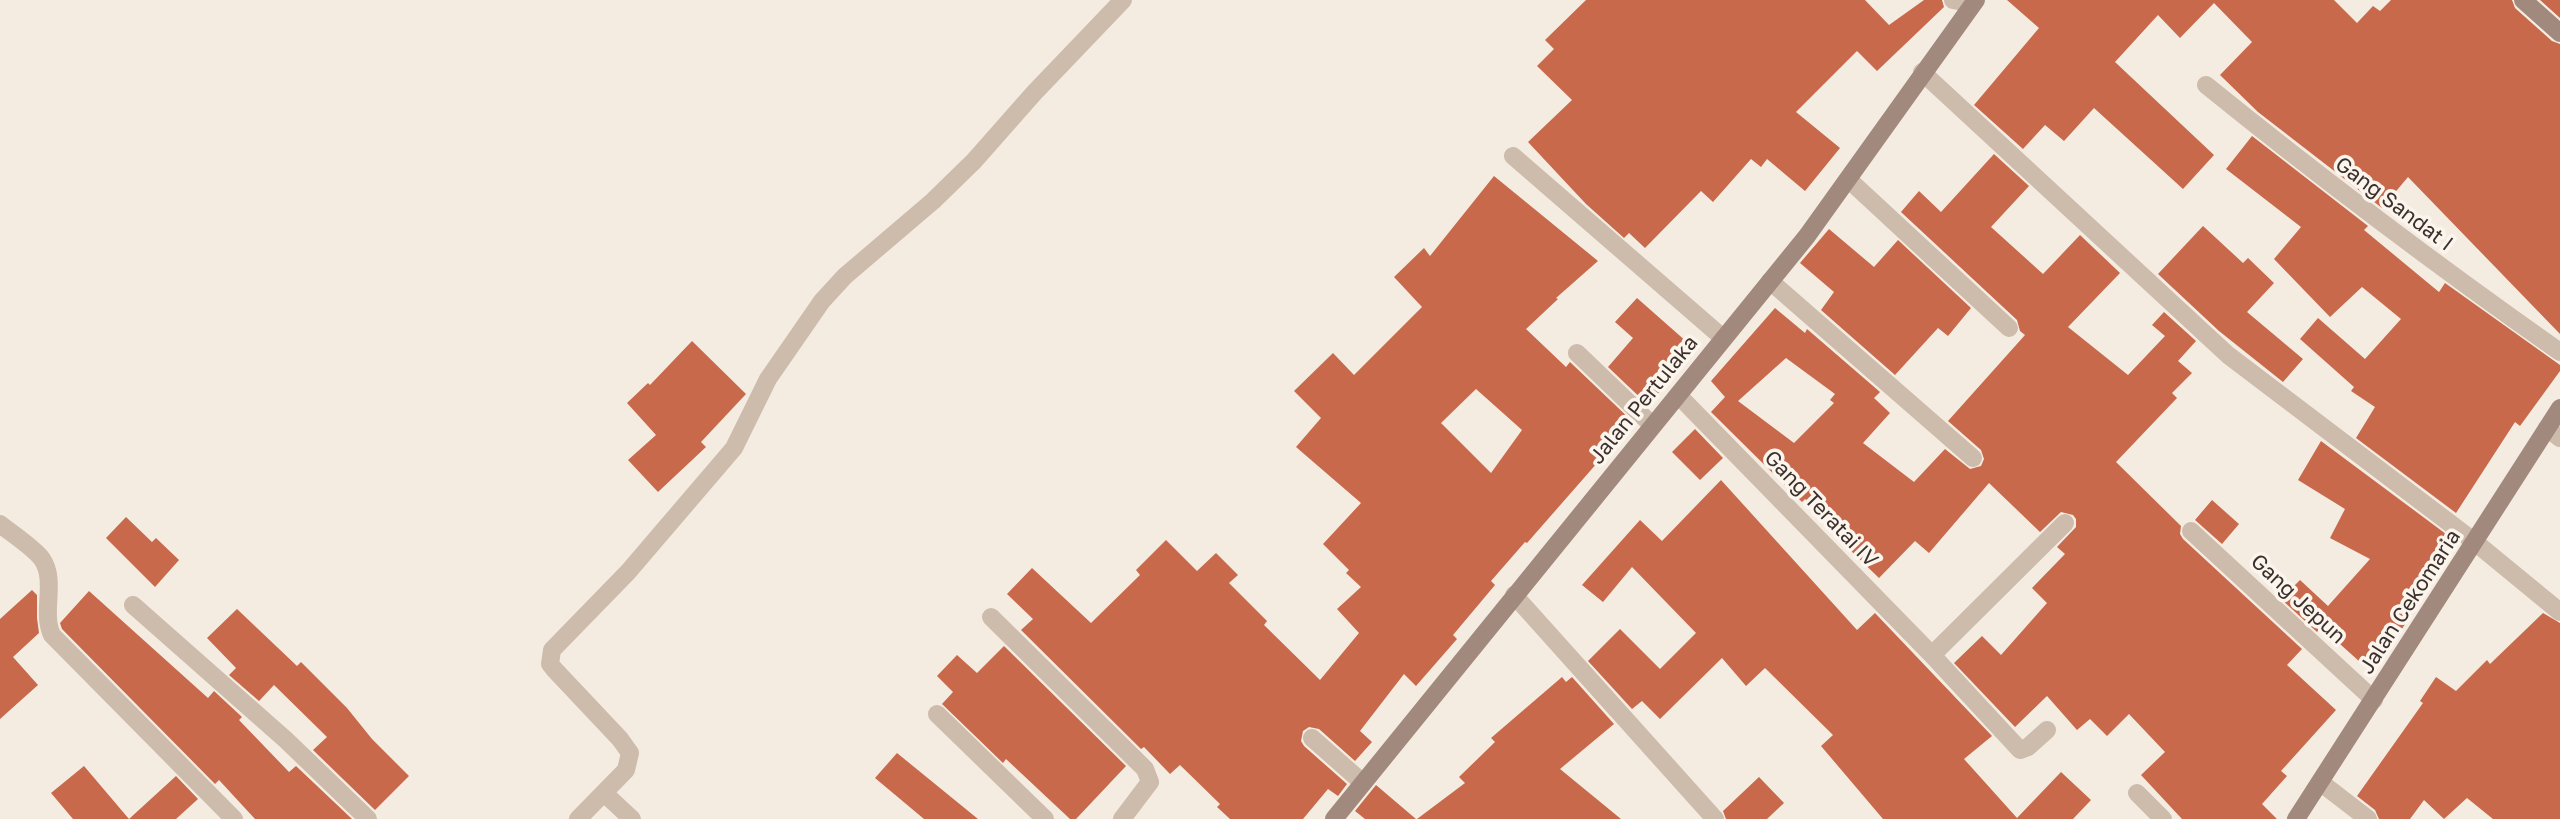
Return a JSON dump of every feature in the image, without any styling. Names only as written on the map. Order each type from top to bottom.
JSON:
[{"type":"street","points":[[578,819],[626,770],[631,758],[629,749],[550,664],[551,650],[628,572],[734,448],[768,379],[822,301],[845,276],[933,201],[974,161],[1034,93],[1123,0]]},
{"type":"street","points":[[1953,0],[1975,2]]},
{"type":"street","points":[[2523,0],[2560,33]]},
{"type":"street","name":"Jalan Pertulaka","points":[[1334,819],[1770,281],[1848,179],[1975,2]]},
{"type":"street","points":[[1923,72],[2228,355],[2476,542],[2560,612]]},
{"type":"street","name":"Gang Sandat I","points":[[2206,85],[2318,176],[2443,270],[2560,352]]},
{"type":"street","points":[[1513,156],[1723,338]]},
{"type":"street","points":[[1848,179],[2009,328]]},
{"type":"street","points":[[1770,281],[1973,458]]},
{"type":"street","points":[[1577,353],[1652,425]]},
{"type":"street","name":"Gang Teratai IV","points":[[1678,395],[1932,655],[2020,750],[2028,747],[2047,730]]},
{"type":"street","name":"Jalan Cekomaria","points":[[2296,819],[2476,542],[2554,433],[2560,408]]},
{"type":"street","points":[[1932,655],[2065,523]]},
{"type":"street","points":[[0,524],[43,560],[48,578],[46,624],[52,635],[234,819]]},
{"type":"street","name":"Gang Jepun","points":[[2191,531],[2374,700]]},
{"type":"street","points":[[1514,595],[1715,819]]},
{"type":"street","points":[[133,605],[286,740],[368,819]]},
{"type":"street","points":[[991,617],[1145,769],[1150,782],[1122,819]]},
{"type":"street","points":[[937,714],[1045,819]]},
{"type":"street","points":[[1312,738],[1363,783]]},
{"type":"street","points":[[2320,782],[2368,819]]},
{"type":"street","points":[[604,793],[632,819]]},
{"type":"street","points":[[2137,793],[2164,819]]},
{"type":"building","points":[[1586,0],[1865,0],[1889,25],[1924,0],[1942,0],[1944,7],[1877,71],[1857,51],[1796,112],[1840,148],[1805,191],[1767,159],[1761,167],[1751,159],[1713,202],[1701,191],[1645,248],[1629,233],[1624,238],[1586,204],[1528,142],[1572,100],[1537,66],[1554,49],[1545,40]]},
{"type":"building","points":[[2007,0],[2334,0],[2357,23],[2373,6],[2380,11],[2391,0],[2512,0],[2515,8],[2552,41],[2560,44],[2560,334],[2408,177],[2382,208],[2258,112],[2220,75],[2252,42],[2214,3],[2180,38],[2158,15],[2115,62],[2214,155],[2183,189],[2094,108],[2064,141],[2045,125],[2023,149],[1974,105],[2039,28]]},
{"type":"building","points":[[2540,0],[2560,0],[2560,18]]},
{"type":"building","points":[[2252,136],[2368,226],[2364,230],[2439,292],[2445,283],[2560,365],[2560,371],[2520,426],[2515,422],[2456,513],[2356,438],[2375,407],[2351,391],[2354,387],[2300,339],[2318,318],[2365,359],[2401,319],[2362,287],[2330,317],[2274,259],[2301,227],[2226,169]]},
{"type":"building","points":[[1994,154],[2029,186],[1991,227],[2043,274],[2080,235],[2120,273],[2068,327],[2128,375],[2165,336],[2152,325],[2164,312],[2196,341],[2178,361],[2192,373],[2172,393],[2177,398],[2116,462],[2181,526],[2180,534],[2183,539],[2302,649],[2287,665],[2336,710],[2281,771],[2287,776],[2262,804],[2277,819],[2182,819],[2141,775],[2165,752],[2129,714],[2107,736],[2090,719],[2077,730],[2047,696],[2015,727],[1954,663],[1982,636],[2001,655],[2047,603],[2032,588],[2065,554],[2057,547],[2076,527],[2073,515],[2061,512],[2040,532],[1989,483],[1929,553],[1915,541],[1879,578],[1849,549],[1858,539],[1805,499],[1802,502],[1711,412],[1725,397],[1711,381],[1775,308],[1805,333],[1807,329],[1880,392],[1874,398],[1890,413],[1863,443],[1914,482],[1945,449],[1970,469],[1981,466],[1984,459],[1981,450],[1948,421],[2025,335],[2020,331],[2017,320],[1901,212],[1919,191],[1941,212]],"holes":[[[1786,358],[1835,394],[1830,400],[1834,403],[1794,443],[1738,401]]]},
{"type":"building","points":[[1494,176],[1598,261],[1526,329],[1566,367],[1570,362],[1633,422],[1491,581],[1495,585],[1453,635],[1457,639],[1416,686],[1404,674],[1360,731],[1372,742],[1355,761],[1319,729],[1309,727],[1303,731],[1301,741],[1304,746],[1347,784],[1338,796],[1328,789],[1303,819],[1230,819],[1217,807],[1220,804],[1180,765],[1170,774],[1144,747],[1141,749],[1021,630],[1033,619],[1007,594],[1032,568],[1091,623],[1140,575],[1136,570],[1166,540],[1197,571],[1216,553],[1238,575],[1229,583],[1267,621],[1264,625],[1320,680],[1359,633],[1337,609],[1361,587],[1346,573],[1349,570],[1323,544],[1361,503],[1296,447],[1321,418],[1294,391],[1333,353],[1354,375],[1422,307],[1394,277],[1424,248],[1430,256]],"holes":[[[1476,389],[1522,430],[1491,473],[1441,423]]]},
{"type":"building","points":[[2203,226],[2243,263],[2248,258],[2274,283],[2247,312],[2303,359],[2283,382],[2219,331],[2158,274]]},
{"type":"building","points":[[1829,229],[1874,267],[1898,240],[1971,308],[1948,336],[1938,328],[1895,375],[1821,310],[1834,292],[1800,263]]},
{"type":"building","points":[[1637,298],[1696,350],[1648,405],[1608,367],[1633,338],[1615,322]]},
{"type":"building","points":[[692,341],[746,394],[701,442],[706,447],[658,492],[628,460],[656,435],[627,403],[648,383],[650,385]]},
{"type":"building","points":[[1695,429],[1723,458],[1700,480],[1672,452]]},
{"type":"building","points":[[2321,441],[2450,537],[2427,567],[2438,574],[2388,650],[2370,671],[2321,627],[2317,632],[2281,599],[2300,580],[2328,606],[2370,559],[2330,538],[2345,509],[2298,480]]},
{"type":"building","points":[[1721,480],[1857,630],[1875,613],[1992,736],[1964,759],[2017,818],[2061,772],[2091,800],[2073,819],[1883,819],[1821,746],[1833,735],[1765,668],[1746,686],[1722,658],[1660,719],[1642,701],[1632,709],[1588,661],[1620,629],[1660,669],[1696,633],[1632,567],[1603,602],[1582,585],[1640,520],[1662,541]]},
{"type":"building","points":[[2212,500],[2239,524],[2222,544],[2195,520]]},
{"type":"building","points":[[126,517],[152,542],[156,538],[179,560],[155,587],[106,538]]},
{"type":"building","points":[[32,590],[37,595],[39,633],[13,657],[38,685],[0,719],[0,619]]},
{"type":"building","points":[[89,591],[208,698],[214,691],[242,717],[239,720],[289,772],[296,766],[352,819],[255,819],[219,780],[215,784],[62,629],[60,623]]},
{"type":"building","points":[[237,609],[297,666],[301,662],[409,776],[375,810],[313,750],[327,737],[274,685],[259,701],[229,675],[236,668],[207,638]]},
{"type":"building","points":[[2543,613],[2560,623],[2560,819],[2493,819],[2467,798],[2444,819],[2424,800],[2410,819],[2379,819],[2375,810],[2357,796],[2423,703],[2420,701],[2436,677],[2456,691],[2487,660],[2490,664]]},
{"type":"building","points":[[1004,646],[1126,766],[1076,819],[1070,819],[1006,759],[1003,763],[942,704],[953,692],[937,676],[957,655],[977,673]]},
{"type":"building","points":[[1562,677],[1566,682],[1572,677],[1614,724],[1560,769],[1621,819],[1417,819],[1465,783],[1459,777],[1495,742],[1491,738]]},
{"type":"building","points":[[897,753],[978,819],[924,819],[875,778]]},
{"type":"building","points":[[84,766],[129,819],[73,819],[51,793]]},
{"type":"building","points":[[176,776],[198,799],[176,819],[129,819]]},
{"type":"building","points":[[1759,777],[1784,803],[1767,819],[1726,819],[1723,811]]},
{"type":"building","points":[[1376,785],[1416,819],[1365,819],[1355,811]]}]
